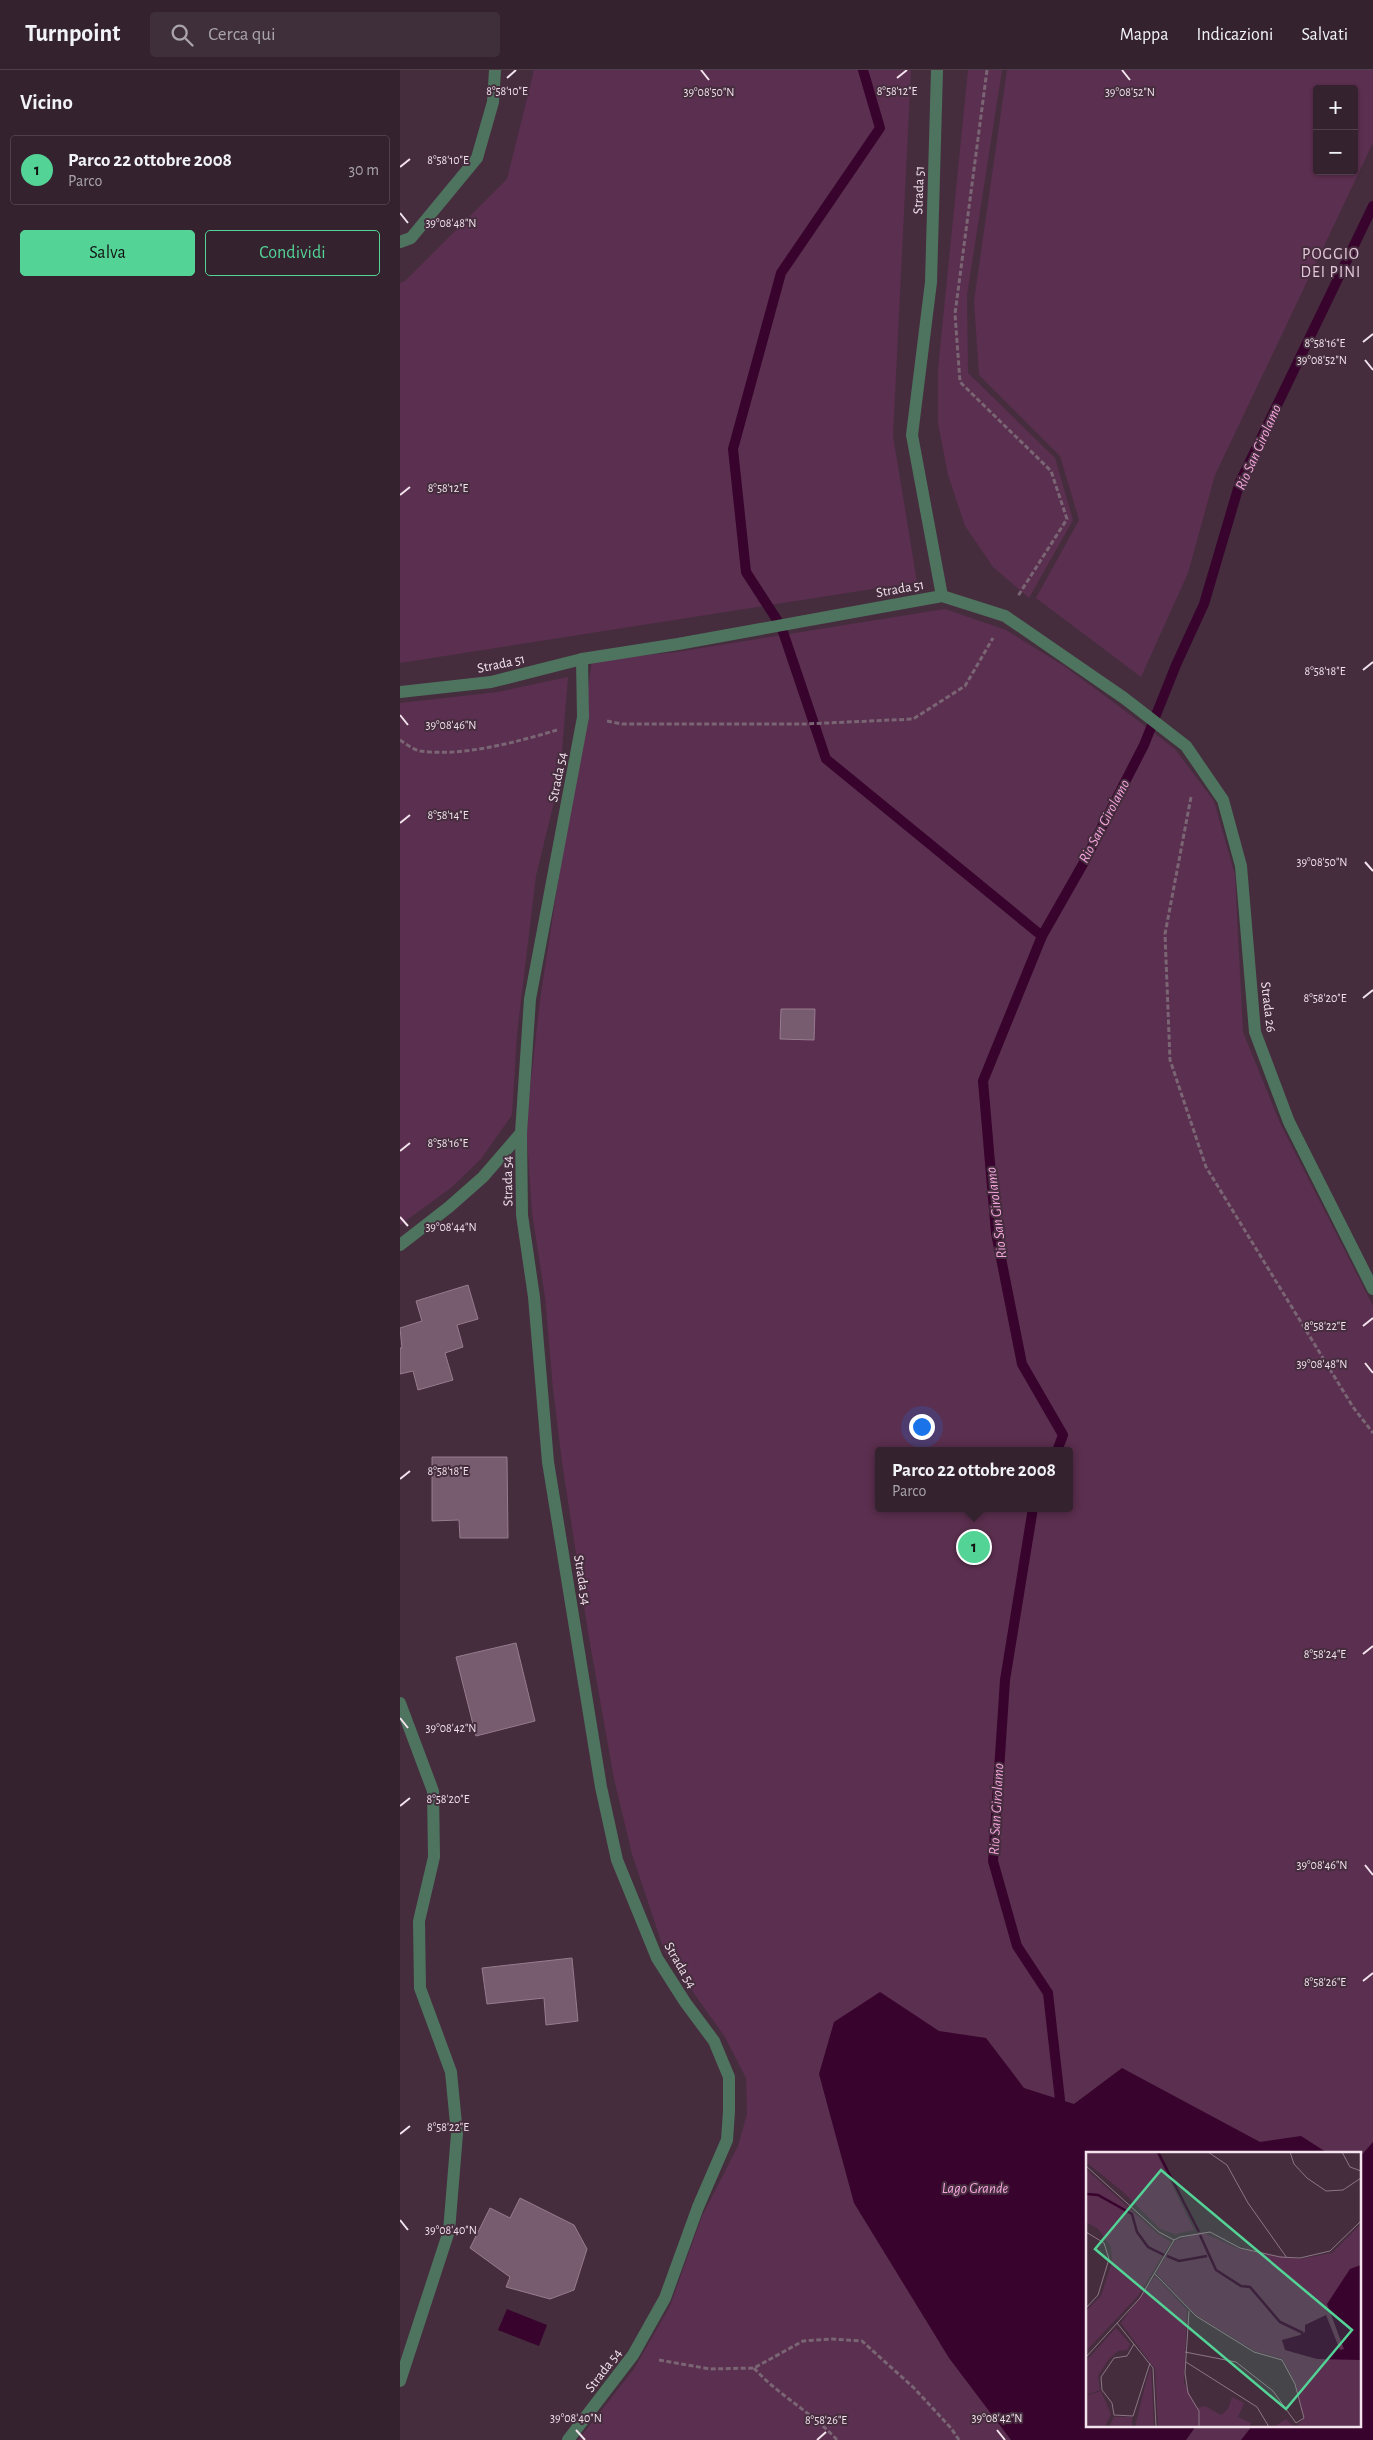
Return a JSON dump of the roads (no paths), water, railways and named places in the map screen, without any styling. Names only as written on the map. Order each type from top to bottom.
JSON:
[{"type":"street","points":[[400,242],[411,238],[477,158],[493,102],[496,70]]},
{"type":"street","name":"Strada 51","points":[[400,692],[491,682],[582,659],[687,643],[942,596],[912,435],[931,282],[937,70]]},
{"type":"street","name":"Strada 26","points":[[942,596],[1005,616],[1124,698],[1186,746],[1223,800],[1240,866],[1255,1032],[1289,1122],[1373,1289]]},
{"type":"street","name":"Strada 54","points":[[568,2440],[633,2355],[665,2298],[698,2207],[726,2140],[730,2111],[729,2077],[714,2041],[685,2002],[657,1958],[617,1860],[603,1796],[548,1462],[534,1297],[522,1215],[521,1133],[530,999],[584,717],[582,659]]},
{"type":"street","points":[[400,1245],[449,1207],[483,1177],[521,1133]]},
{"type":"street","points":[[400,1703],[433,1791],[434,1857],[418,1921],[420,1988],[451,2072],[457,2134],[449,2231],[400,2381]]},
{"type":"water","name":"Lago Grande","points":[[880,1992],[939,2031],[986,2038],[1024,2088],[1074,2104],[1122,2068],[1260,2142],[1301,2136],[1326,2152],[1086,2152],[1086,2428],[1195,2428],[1186,2440],[1011,2440],[949,2358],[854,2203],[819,2074],[834,2022]]},
{"type":"water","points":[[1373,2142],[1373,2440],[1241,2440],[1250,2428],[1361,2428],[1361,2156]]},
{"type":"water","points":[[507,2309],[547,2325],[539,2346],[498,2330]]},
{"type":"waterway","points":[[863,70],[880,128],[781,273],[733,449],[746,572],[781,626],[826,759],[1042,936]]},
{"type":"waterway","name":"Rio San Girolamo","points":[[1058,1447],[1063,1435],[1022,1364],[996,1233],[983,1081],[1042,936],[1083,864],[1144,745],[1176,665],[1204,604],[1240,482],[1373,206]]},
{"type":"waterway","name":"Rio San Girolamo","points":[[1032,1512],[1005,1680],[993,1861],[1017,1946],[1048,1993],[1060,2100]]},
{"type":"place","name":"Parco 22 ottobre 2008","points":[[974,1547]]},
{"type":"district","name":"POGGIO DEI PINI","points":[[1331,262]]}]
